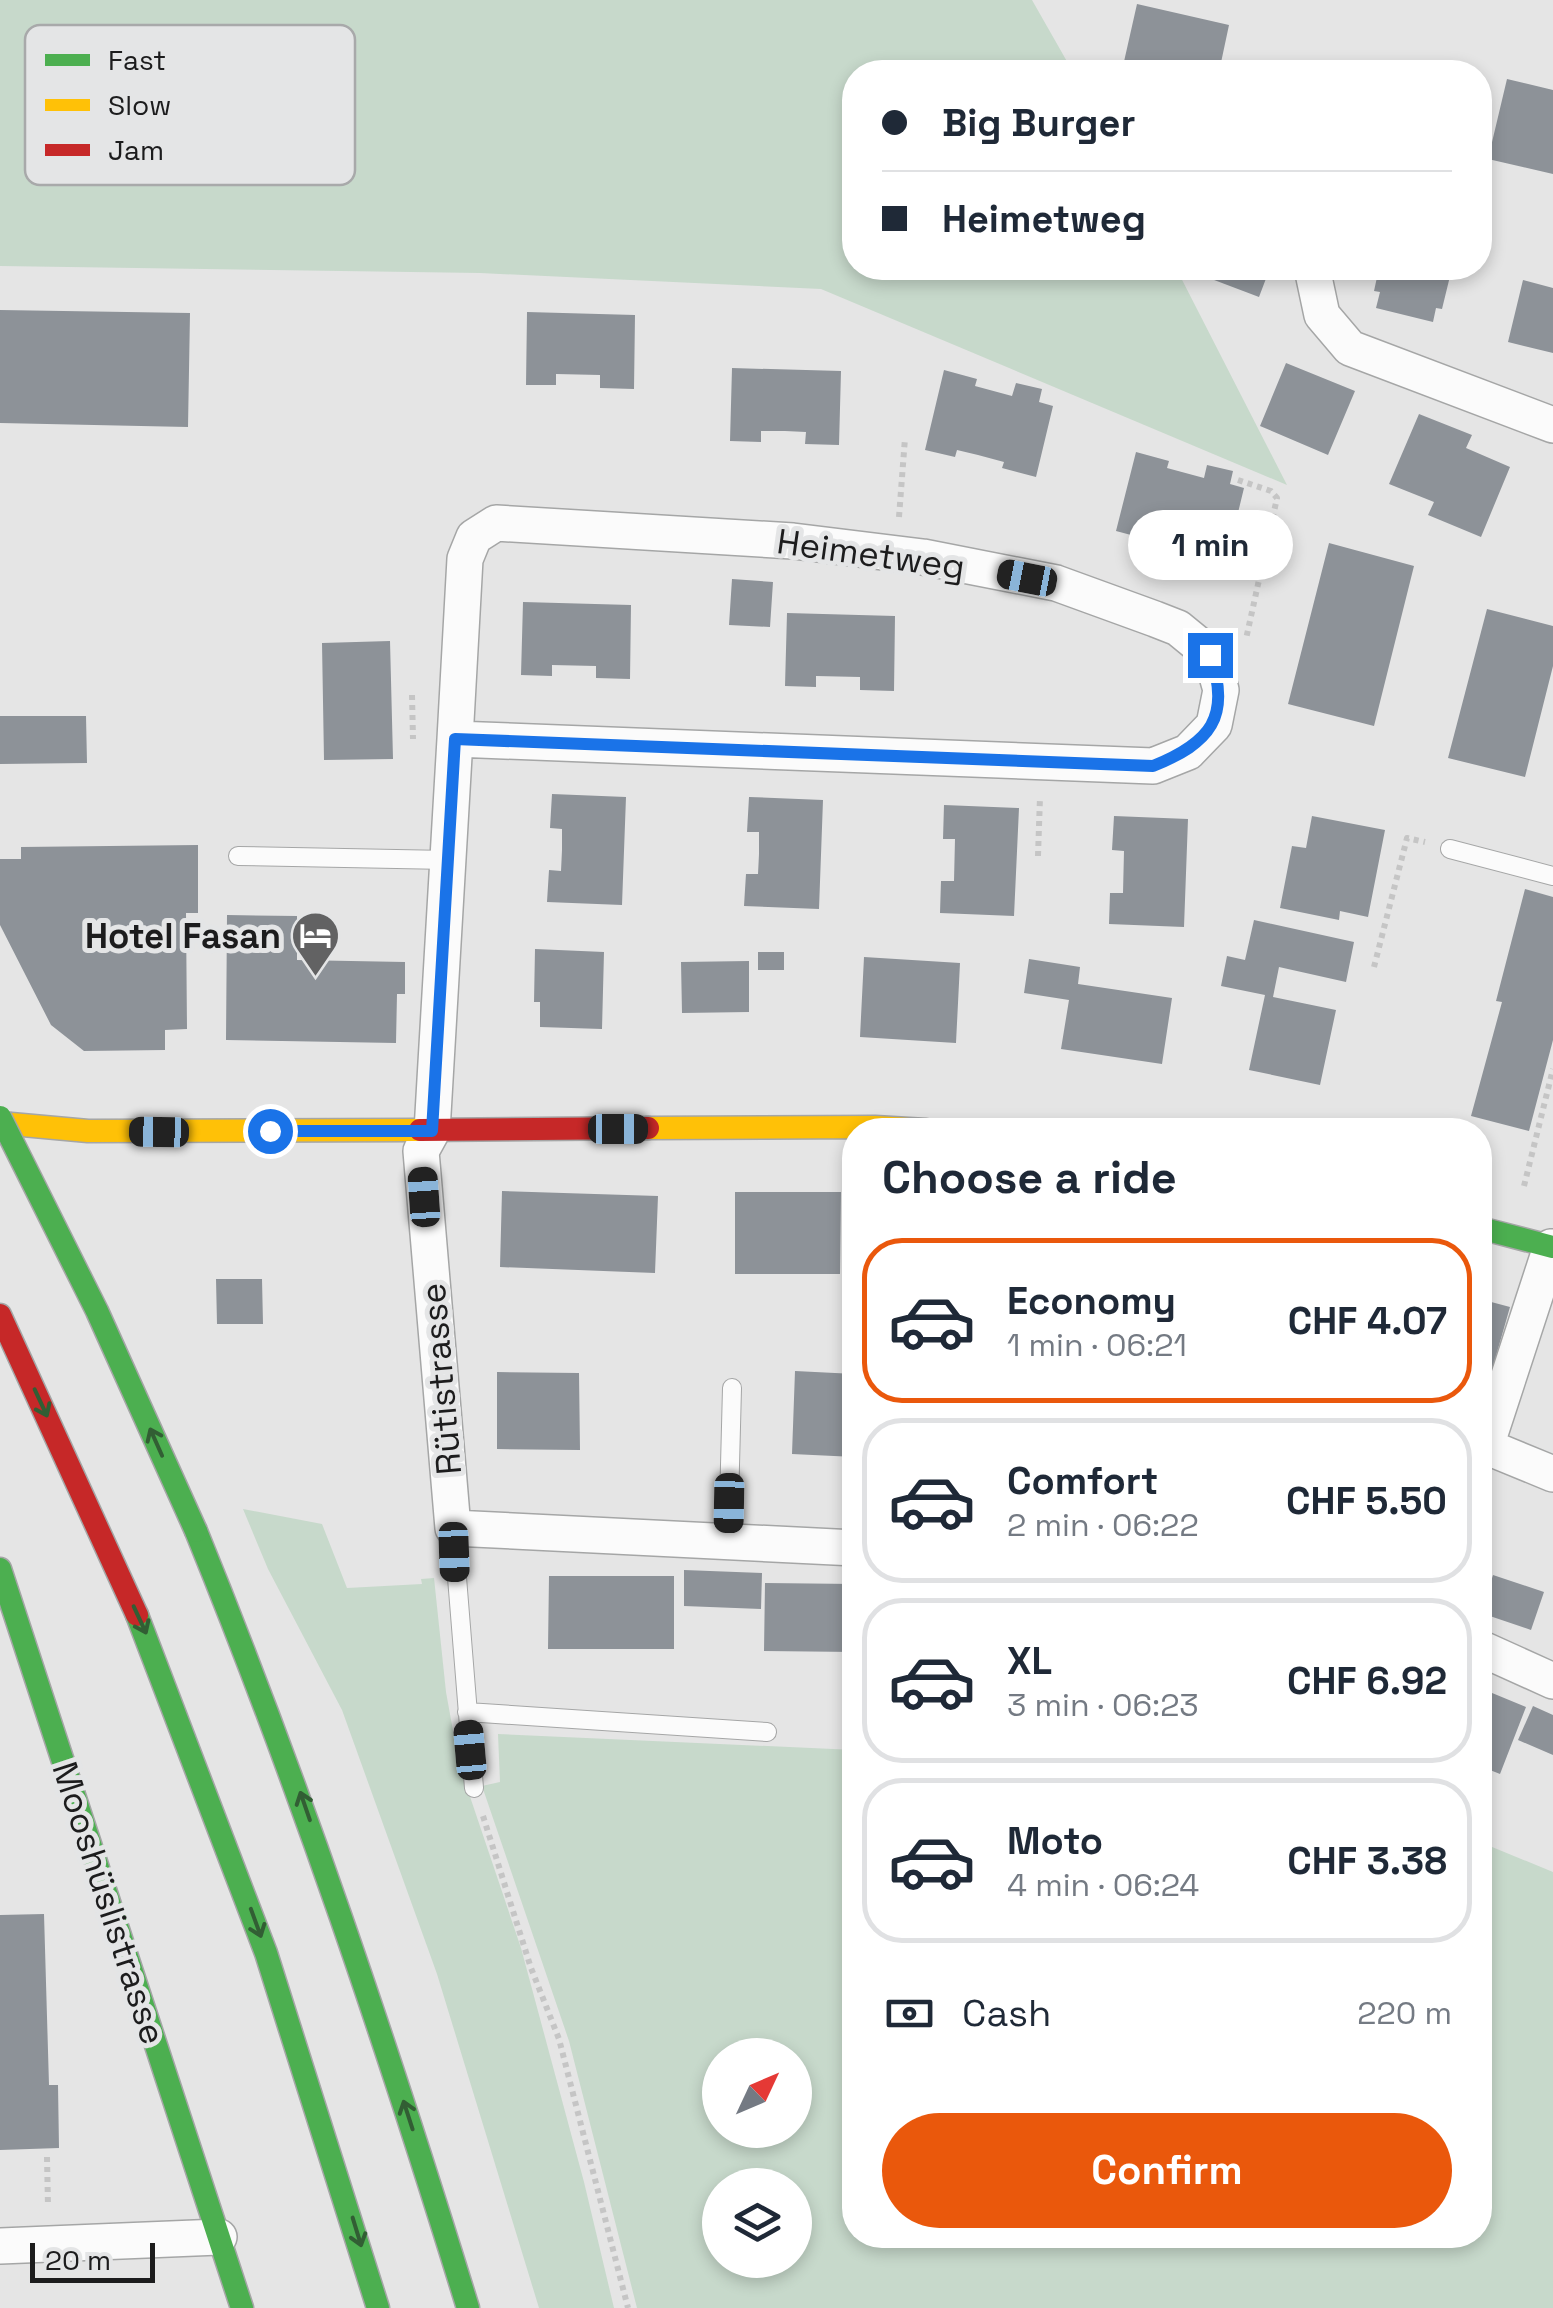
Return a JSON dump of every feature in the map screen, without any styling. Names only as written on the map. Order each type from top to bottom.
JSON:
[{"type":"main road","points":[[0,1120],[88,1130],[842,1127]]},
{"type":"main road","points":[[0,1120],[97,1310],[196,1531],[306,1808],[468,2308]]},
{"type":"main road","points":[[1492,1231],[1552,1247]]},
{"type":"main road","points":[[0,1315],[150,1643],[266,1952],[378,2308]]},
{"type":"main road","name":"Mooshüslistrasse","points":[[0,1569],[242,2308]]},
{"type":"street","points":[[1315,280],[1322,315],[1350,348],[1553,424]]},
{"type":"street","name":"Heimetweg","points":[[432,1131],[465,560],[474,538],[496,523],[792,541],[896,554],[1056,583],[1178,628],[1210,655],[1214,666]]},
{"type":"street","points":[[455,739],[1153,766],[1188,752],[1214,725],[1221,690],[1214,666]]},
{"type":"street","name":"Rütistrasse","points":[[432,1131],[421,1151],[453,1528]]},
{"type":"street","points":[[1492,1419],[1552,1247]]},
{"type":"street","points":[[1492,1449],[1553,1474]]},
{"type":"street","points":[[453,1528],[842,1547]]},
{"type":"street","points":[[1492,1653],[1553,1681]]},
{"type":"street","points":[[0,2246],[219,2237]]},
{"type":"lane","points":[[1450,849],[1553,876]]},
{"type":"lane","points":[[238,856],[448,860]]},
{"type":"lane","points":[[728,1542],[732,1388]]},
{"type":"lane","points":[[453,1528],[474,1788]]},
{"type":"lane","points":[[467,1712],[767,1732]]},
{"type":"path","points":[[896,554],[905,438]]},
{"type":"path","points":[[1214,666],[1238,650],[1246,639],[1277,498],[1271,490],[1238,480]]},
{"type":"path","points":[[1038,856],[1042,762]]},
{"type":"path","points":[[1374,967],[1407,838],[1450,849]]},
{"type":"path","points":[[1524,1186],[1553,1069]]},
{"type":"path","points":[[474,1788],[559,2039],[628,2308]]},
{"type":"path","points":[[47,2157],[49,2244]]},
{"type":"green space","points":[[0,0],[1032,0],[1066,60],[842,60],[842,280],[1182,280],[1287,485],[821,289],[480,273],[0,266]]},
{"type":"green space","points":[[243,1509],[322,1524],[347,1588],[422,1584],[421,1579],[434,1578],[446,1692],[459,1764],[521,1948],[614,2308],[539,2308],[437,1974],[342,1710],[268,1569]]},
{"type":"green space","points":[[498,1734],[842,1749],[842,2248],[1492,2248],[1492,1847],[1553,1872],[1553,2308],[637,2308],[569,2041],[482,1786],[500,1782]]},
{"type":"building","points":[[1137,4],[1229,25],[1222,60],[1124,60]]},
{"type":"building","points":[[1507,79],[1553,90],[1553,174],[1492,160],[1492,142]]},
{"type":"building","points":[[1214,280],[1265,280],[1259,297]]},
{"type":"building","points":[[1376,280],[1449,280],[1442,309],[1436,308],[1433,322],[1376,308],[1380,292],[1374,291]]},
{"type":"building","points":[[1523,280],[1553,288],[1553,353],[1508,342]]},
{"type":"building","points":[[0,310],[190,313],[188,427],[0,423]]},
{"type":"building","points":[[527,312],[635,315],[634,389],[600,388],[600,375],[556,374],[556,385],[526,385]]},
{"type":"building","points":[[1286,363],[1355,391],[1328,455],[1260,426]]},
{"type":"building","points":[[732,368],[841,371],[839,445],[805,444],[806,432],[785,431],[761,431],[761,442],[730,441]]},
{"type":"building","points":[[944,370],[977,379],[975,386],[1012,396],[1016,383],[1042,389],[1039,402],[1053,406],[1036,477],[1002,468],[1004,462],[978,455],[957,450],[955,457],[925,450]]},
{"type":"building","points":[[1419,414],[1472,435],[1466,448],[1510,467],[1481,537],[1428,515],[1434,502],[1389,484]]},
{"type":"building","points":[[1136,452],[1169,461],[1167,468],[1204,478],[1207,465],[1233,471],[1230,484],[1244,488],[1227,558],[1194,550],[1195,543],[1148,532],[1146,539],[1116,531]]},
{"type":"building","points":[[1329,543],[1414,566],[1374,726],[1288,704]]},
{"type":"building","points":[[732,579],[773,582],[770,627],[729,625]]},
{"type":"building","points":[[523,602],[631,605],[630,679],[596,678],[596,666],[552,665],[552,676],[521,675]]},
{"type":"building","points":[[1487,609],[1553,626],[1553,666],[1525,777],[1448,758]]},
{"type":"building","points":[[787,613],[895,616],[894,691],[860,690],[860,677],[816,676],[816,687],[785,686]]},
{"type":"building","points":[[390,641],[393,759],[324,760],[322,643]]},
{"type":"building","points":[[0,716],[86,716],[87,763],[0,764]]},
{"type":"building","points":[[552,794],[626,797],[622,905],[547,902],[549,870],[561,871],[562,850],[562,829],[550,828]]},
{"type":"building","points":[[749,797],[823,800],[819,909],[744,906],[746,874],[758,874],[759,854],[759,832],[747,832]]},
{"type":"building","points":[[944,805],[1019,808],[1014,916],[940,913],[941,881],[954,881],[955,839],[943,839]]},
{"type":"building","points":[[1114,816],[1188,819],[1184,927],[1109,924],[1110,893],[1123,893],[1124,851],[1112,850]]},
{"type":"building","points":[[1312,816],[1385,830],[1368,917],[1340,911],[1339,920],[1280,908],[1292,846],[1306,848]]},
{"type":"building","points":[[198,845],[198,913],[186,913],[187,1029],[165,1030],[165,1050],[84,1051],[51,1025],[0,925],[0,859],[21,859],[21,847]]},
{"type":"building","points":[[1525,889],[1553,897],[1553,1040],[1529,1131],[1492,1121],[1492,1118],[1471,1116],[1502,1002],[1496,1001]]},
{"type":"building","name":"Hotel Fasan","points":[[227,915],[297,916],[297,960],[405,962],[405,994],[397,994],[396,1043],[226,1040]]},
{"type":"building","points":[[1254,920],[1354,942],[1346,982],[1279,967],[1273,997],[1336,1010],[1320,1085],[1249,1070],[1265,995],[1221,986],[1227,956],[1245,960]]},
{"type":"building","points":[[535,949],[604,952],[602,1029],[540,1027],[540,1002],[534,1002]]},
{"type":"building","points":[[758,952],[784,952],[784,970],[758,970]]},
{"type":"building","points":[[864,957],[960,963],[956,1043],[860,1037]]},
{"type":"building","points":[[1029,959],[1080,967],[1078,984],[1172,998],[1162,1064],[1061,1049],[1069,1000],[1024,993]]},
{"type":"building","points":[[749,961],[749,1012],[682,1013],[681,962]]},
{"type":"building","points":[[502,1191],[658,1196],[655,1273],[500,1267]]},
{"type":"building","points":[[735,1192],[841,1192],[840,1274],[735,1274]]},
{"type":"building","points":[[216,1279],[262,1279],[263,1324],[217,1324]]},
{"type":"building","points":[[1492,1302],[1510,1307],[1492,1370]]},
{"type":"building","points":[[795,1371],[842,1373],[842,1456],[792,1454]]},
{"type":"building","points":[[497,1372],[579,1373],[580,1450],[497,1449]]},
{"type":"building","points":[[684,1570],[762,1573],[761,1609],[684,1606]]},
{"type":"building","points":[[1493,1575],[1544,1592],[1531,1630],[1492,1617]]},
{"type":"building","points":[[549,1576],[674,1576],[674,1649],[548,1649]]},
{"type":"building","points":[[765,1583],[842,1584],[842,1652],[764,1651]]},
{"type":"building","points":[[1492,1693],[1526,1707],[1500,1774],[1492,1771]]},
{"type":"building","points":[[1533,1706],[1553,1715],[1553,1755],[1518,1740]]},
{"type":"building","points":[[44,1914],[49,2085],[58,2085],[59,2148],[0,2150],[0,1915]]},
{"type":"traffic: fast","points":[[0,1117],[97,1311],[196,1531]]},
{"type":"traffic: fast","points":[[1492,1231],[1553,1247]]},
{"type":"traffic: fast","points":[[196,1531],[341,1916],[468,2308]]},
{"type":"traffic: fast","points":[[0,1569],[242,2308]]},
{"type":"traffic: fast","points":[[137,1615],[266,1953],[378,2308]]},
{"type":"traffic: slow","points":[[0,1123],[88,1131],[420,1130]]},
{"type":"traffic: slow","points":[[648,1128],[842,1127]]},
{"type":"traffic: jam","points":[[420,1130],[648,1128]]},
{"type":"traffic: jam","points":[[0,1315],[137,1615]]},
{"type":"place","name":"Hotel Fasan","points":[[316,978]]},
{"type":"route","points":[[270,1131],[432,1131],[455,739],[1153,766],[1188,752],[1214,725],[1221,690],[1210,655]]}]
